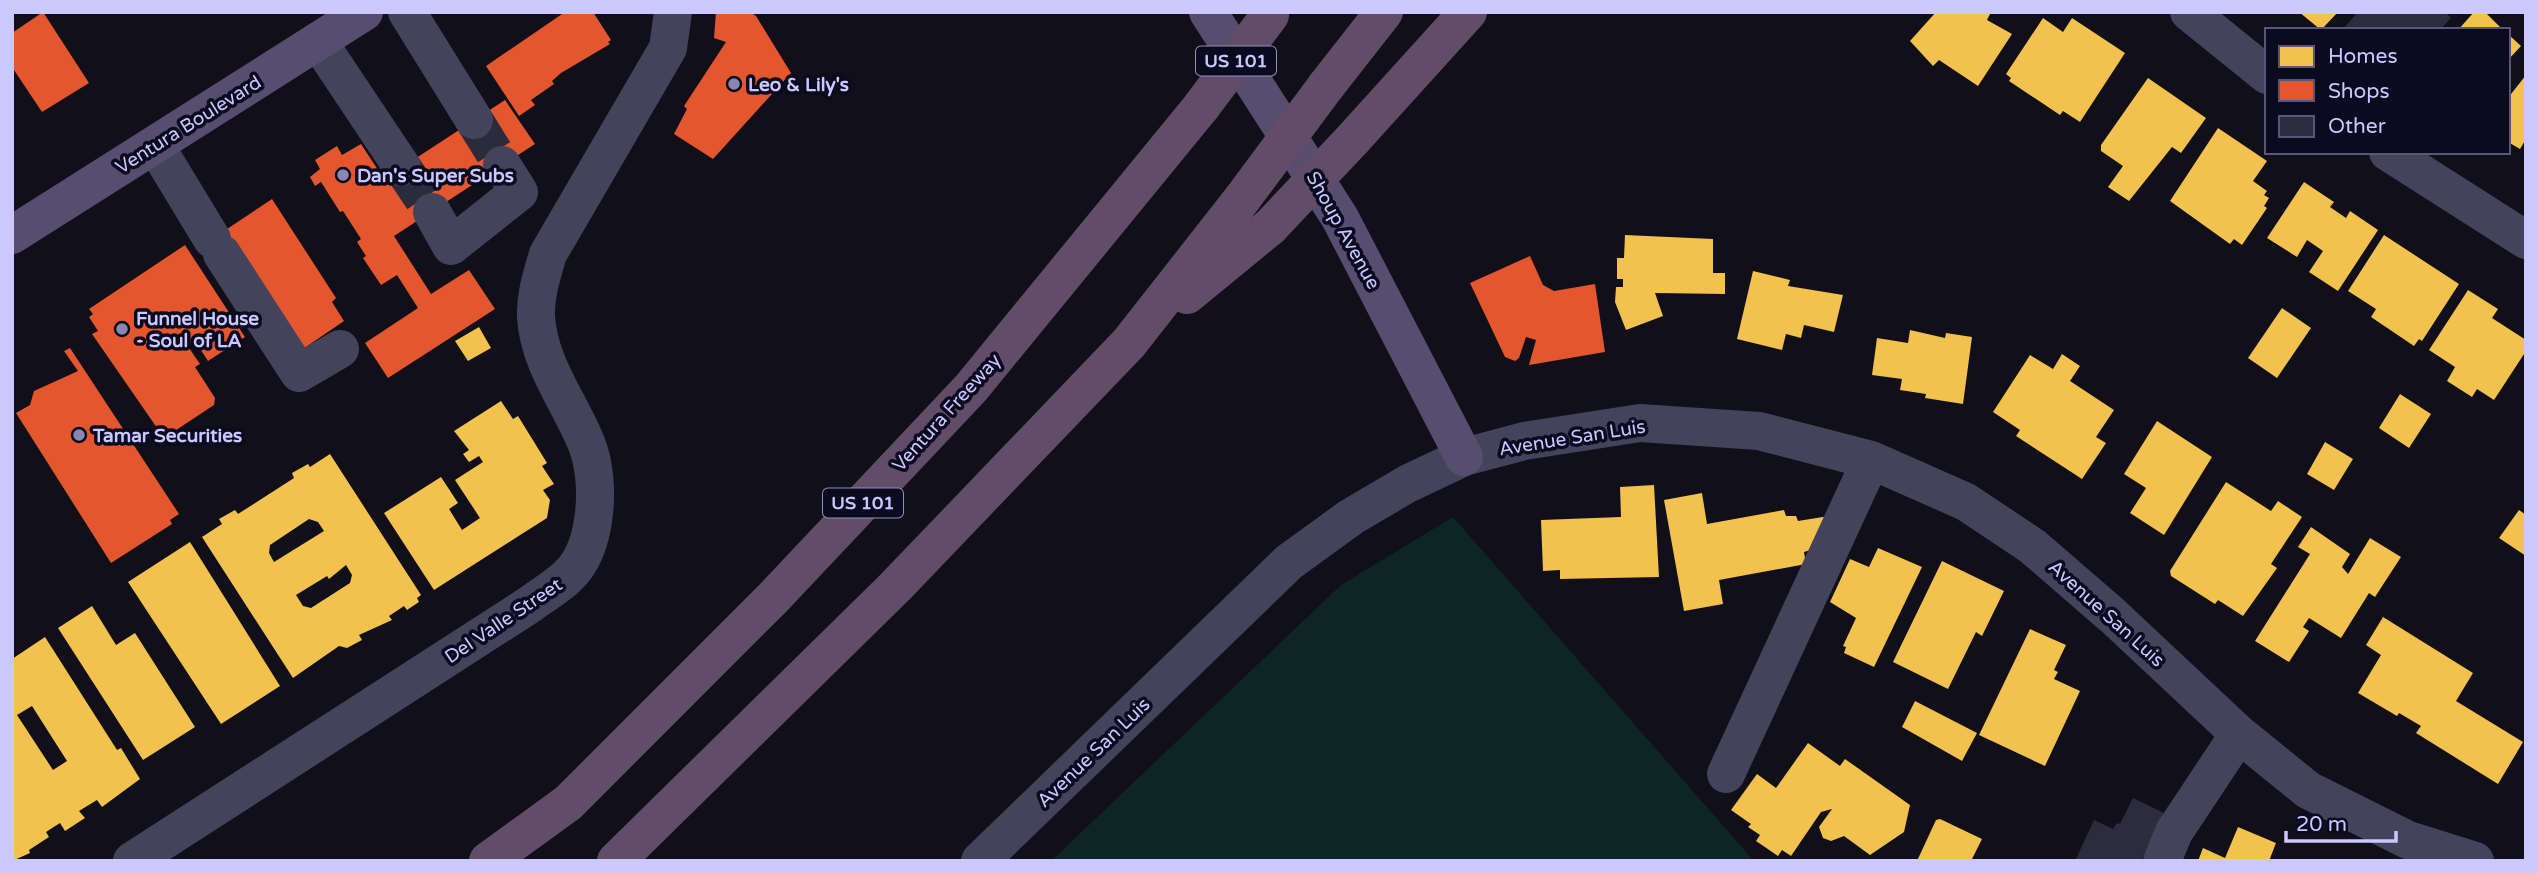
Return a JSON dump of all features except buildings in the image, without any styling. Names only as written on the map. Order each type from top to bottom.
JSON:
[{"type":"highway","points":[[616,861],[895,587],[1129,343],[1384,12]]},
{"type":"highway","points":[[1129,343],[1270,227],[1468,12]]},
{"type":"highway","name":"Ventura Freeway","points":[[488,861],[568,803],[784,587],[971,388],[1201,107],[1271,13]]},
{"type":"main road","name":"Ventura Boulevard","points":[[12,235],[364,12]]},
{"type":"main road","name":"Shoup Avenue","points":[[1209,12],[1340,218],[1464,457]]},
{"type":"street","points":[[407,12],[474,120]]},
{"type":"street","name":"Del Valle Street","points":[[132,861],[529,605],[570,575],[590,537],[596,493],[588,446],[544,357],[536,317],[537,292],[548,254],[668,47],[673,12]]},
{"type":"street","points":[[2189,12],[2265,73]]},
{"type":"street","points":[[318,41],[402,167]]},
{"type":"street","points":[[155,145],[299,373],[340,349]]},
{"type":"street","points":[[2391,154],[2526,240]]},
{"type":"street","points":[[432,212],[451,246],[519,192],[502,165]]},
{"type":"street","name":"Avenue San Luis","points":[[980,861],[1289,562],[1351,517],[1407,484],[1464,457],[1524,441],[1640,423],[1759,431],[1871,460],[1966,502],[2032,546],[2113,616],[2239,734],[2308,789],[2403,850],[2475,861]]},
{"type":"street","points":[[1726,774],[1871,460]]},
{"type":"street","points":[[2162,861],[2174,832],[2239,734]]},
{"type":"green space","points":[[1453,517],[1754,861],[1051,861],[1341,585]]},
{"type":"tunnel","points":[[474,120],[502,165]]},
{"type":"tunnel","points":[[402,167],[432,212]]},
{"type":"place","name":"Leo & Lily's","points":[[734,84]]},
{"type":"place","name":"Dan's Super Subs","points":[[343,175]]},
{"type":"place","name":"Funnel House - Soul of LA","points":[[122,329]]},
{"type":"place","name":"Tamar Securities","points":[[79,435]]}]
